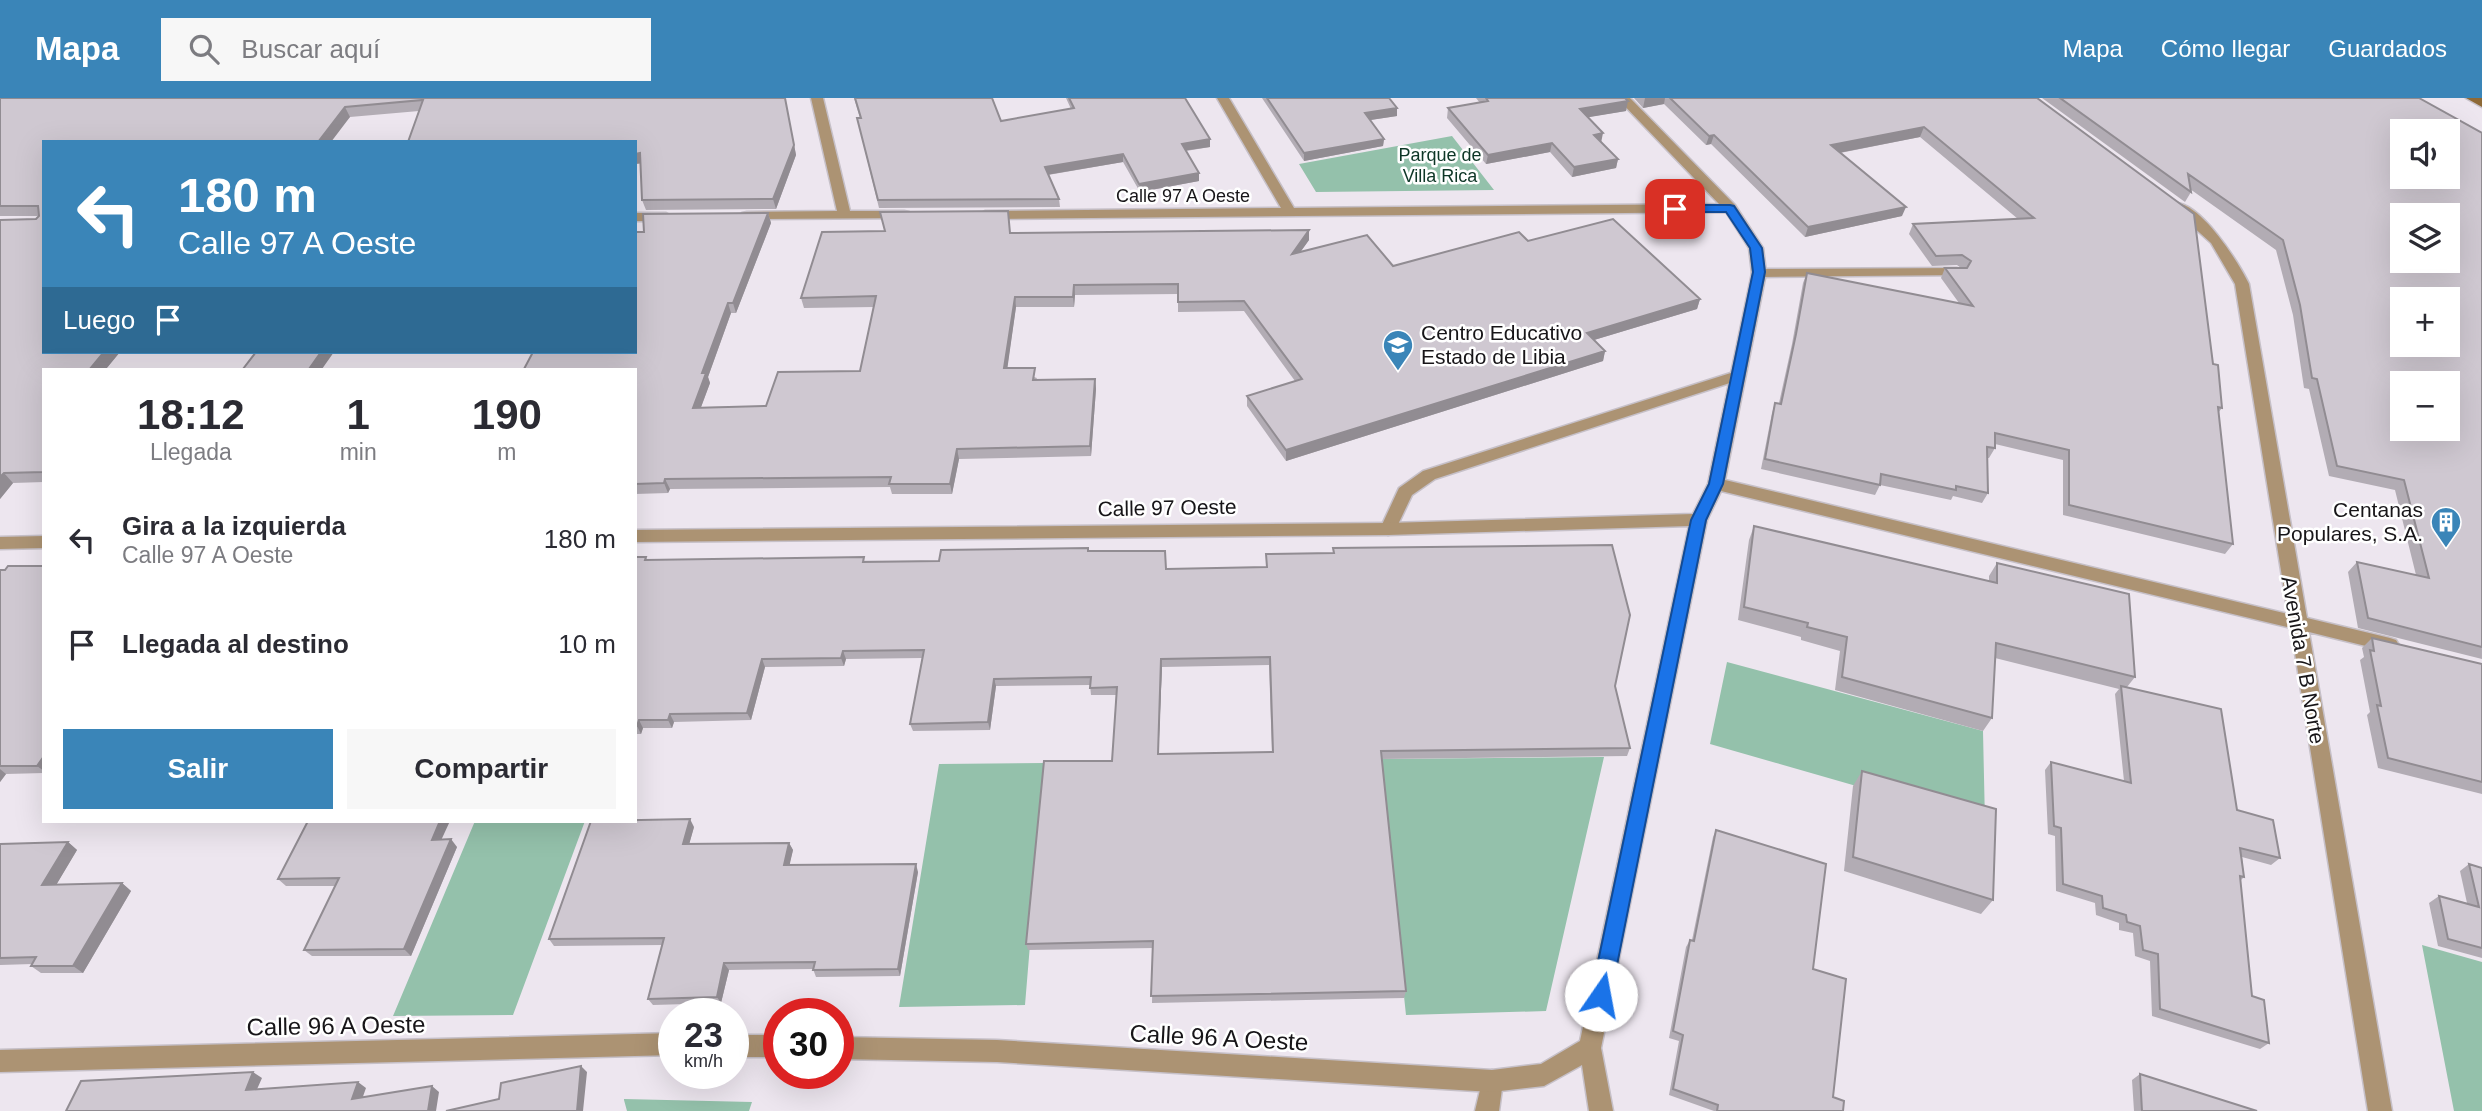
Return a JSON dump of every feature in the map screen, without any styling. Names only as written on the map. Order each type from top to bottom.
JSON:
[{"type":"main road","points":[[2472,98],[2482,103]]},
{"type":"street","points":[[817,98],[844,215]]},
{"type":"street","points":[[1223,98],[1290,212]]},
{"type":"street","points":[[1601,1111],[1590,1048],[1699,520],[1716,484],[1759,272],[1756,248],[1730,208],[1623,98]]},
{"type":"street","name":"Avenida 7 B Norte","points":[[2163,196],[2207,229],[2228,253],[2242,284],[2380,1111]]},
{"type":"street","name":"Calle 97 A Oeste","points":[[970,215],[1730,208]]},
{"type":"street","points":[[733,216],[914,215]]},
{"type":"street","points":[[637,217],[677,217]]},
{"type":"street","points":[[1759,272],[1957,272]]},
{"type":"street","points":[[1388,529],[1405,492],[1429,475],[1737,376]]},
{"type":"street","points":[[1716,484],[2403,648]]},
{"type":"street","name":"Calle 97 Oeste","points":[[637,537],[1388,529],[1699,520]]},
{"type":"street","points":[[0,543],[42,542]]},
{"type":"street","name":"Calle 96 A Oeste","points":[[0,1061],[658,1044]]},
{"type":"street","name":"Calle 96 A Oeste","points":[[854,1048],[997,1051],[1492,1081],[1544,1074],[1590,1048]]},
{"type":"street","points":[[1487,1111],[1492,1081]]},
{"type":"green space","name":"Parque de Villa Rica","points":[[1452,136],[1494,190],[1316,192],[1299,164]]},
{"type":"green space","points":[[1727,662],[1983,731],[1985,823],[1710,744]]},
{"type":"green space","points":[[1604,757],[1546,1011],[1406,1015],[1379,759]]},
{"type":"green space","points":[[1045,763],[1025,1005],[899,1007],[939,764]]},
{"type":"green space","points":[[474,823],[584,823],[513,1015],[393,1016]]},
{"type":"green space","points":[[2422,945],[2482,962],[2482,1111],[2454,1111]]},
{"type":"green space","points":[[624,1099],[752,1102],[749,1111],[627,1111]]},
{"type":"building","points":[[0,98],[785,98],[794,145],[773,199],[642,200],[637,140],[409,140],[423,100],[345,107],[320,140],[42,140],[42,354],[102,354],[91,368],[42,368],[42,472],[4,473],[0,477],[0,220],[36,219],[39,216],[38,206],[0,206]]},
{"type":"building","points":[[855,98],[992,98],[1001,121],[1074,108],[1069,98],[1185,98],[1210,139],[1182,144],[1199,173],[1139,184],[1123,154],[1045,167],[1059,199],[878,200],[857,118],[861,118]]},
{"type":"building","points":[[1267,98],[1389,98],[1397,108],[1365,113],[1384,139],[1304,153]]},
{"type":"building","points":[[1486,98],[1625,98],[1628,101],[1580,109],[1603,133],[1594,135],[1618,159],[1574,167],[1552,143],[1488,155],[1448,108],[1488,101]]},
{"type":"building","points":[[1670,98],[2037,98],[2194,214],[2213,364],[2218,365],[2222,408],[2218,407],[2233,544],[2069,505],[2069,450],[1995,433],[1995,448],[1987,447],[1988,493],[1956,486],[1956,490],[1881,474],[1880,485],[1765,459],[1775,403],[1781,404],[1807,273],[1973,306],[1945,268],[1967,268],[1971,261],[1962,255],[1936,256],[1913,224],[2034,218],[1924,127],[1831,145],[1906,207],[1808,227],[1714,135],[1709,136]]},
{"type":"building","points":[[2060,98],[2419,98],[2457,119],[2390,119],[2390,189],[2460,189],[2460,121],[2482,133],[2482,647],[2368,618],[2357,562],[2429,578],[2404,480],[2337,466],[2317,379],[2312,378],[2300,305],[2283,240],[2188,174],[2191,192]]},
{"type":"building","points":[[1008,211],[1010,233],[1309,230],[1292,254],[1367,235],[1393,266],[1519,232],[1528,241],[1613,219],[1700,299],[1587,333],[1605,351],[1286,450],[1247,396],[1302,379],[1244,301],[1178,302],[1178,284],[1074,285],[1073,297],[1015,297],[1004,368],[1035,368],[1033,380],[1095,379],[1090,446],[957,449],[950,484],[889,484],[891,477],[665,479],[664,483],[637,484],[637,368],[525,368],[532,354],[637,354],[637,232],[644,232],[643,214],[768,213],[733,303],[728,303],[702,373],[706,373],[693,408],[766,406],[778,372],[860,371],[876,296],[801,298],[822,232],[885,231],[880,212]]},
{"type":"building","points":[[254,354],[320,354],[310,368],[244,368]]},
{"type":"building","points":[[1754,526],[1997,583],[1997,563],[2129,594],[2135,677],[1996,643],[1992,718],[1842,677],[1847,637],[1807,627],[1808,623],[1744,607]]},
{"type":"building","points":[[1612,545],[1630,615],[1615,686],[1630,748],[1381,751],[1406,991],[1151,996],[1153,941],[1026,944],[1044,761],[1112,761],[1117,687],[1090,688],[1091,677],[994,679],[988,722],[910,724],[924,650],[843,651],[841,658],[762,659],[747,713],[670,714],[668,720],[639,720],[637,726],[637,557],[646,557],[645,560],[864,557],[863,562],[939,561],[941,550],[1088,548],[1088,551],[1165,551],[1166,569],[1267,567],[1266,554],[1334,553],[1333,548]],"holes":[[[1270,657],[1273,752],[1158,754],[1161,659]]]},
{"type":"building","points":[[8,566],[42,566],[42,759],[37,766],[0,766],[0,570],[5,570]]},
{"type":"building","points":[[2372,638],[2482,664],[2482,782],[2388,758],[2377,705],[2381,706],[2370,650],[2374,651]]},
{"type":"building","points":[[2121,686],[2221,709],[2237,810],[2273,820],[2280,858],[2240,848],[2244,877],[2240,876],[2252,996],[2264,1000],[2269,1043],[2160,1009],[2158,954],[2143,950],[2140,926],[2127,922],[2126,915],[2103,908],[2102,896],[2063,884],[2061,828],[2054,826],[2051,762],[2131,783]]},
{"type":"building","points":[[1862,771],[1996,809],[1993,900],[1853,857]]},
{"type":"building","points":[[690,819],[683,844],[789,843],[784,865],[916,864],[898,969],[813,970],[815,962],[724,963],[717,997],[648,999],[664,938],[549,939],[590,823],[637,823],[637,820]]},
{"type":"building","points":[[307,823],[439,823],[432,840],[451,839],[404,949],[304,950],[339,878],[278,879]]},
{"type":"building","points":[[1716,830],[1826,864],[1813,969],[1846,979],[1833,1097],[1844,1101],[1843,1111],[1717,1111],[1718,1105],[1673,1089],[1683,1035],[1673,1031],[1690,940],[1694,941]]},
{"type":"building","points":[[68,842],[42,885],[122,883],[73,966],[31,966],[36,957],[0,958],[0,844]]},
{"type":"building","points":[[2469,864],[2482,868],[2482,948],[2448,939],[2439,896],[2479,907]]},
{"type":"building","points":[[581,1066],[577,1111],[446,1111],[499,1099],[501,1083]]},
{"type":"building","points":[[253,1072],[246,1090],[358,1082],[352,1099],[432,1086],[428,1111],[66,1111],[81,1081]]},
{"type":"building","points":[[2140,1074],[2257,1111],[2142,1111]]},
{"type":"place","name":"Centro Educativo Estado de Libia","points":[[1398,372]]},
{"type":"place","name":"Centanas Populares, S.A.","points":[[2446,549]]},
{"type":"route","points":[[1601,995],[1699,520],[1716,484],[1759,272],[1756,248],[1730,208],[1675,209]]}]
